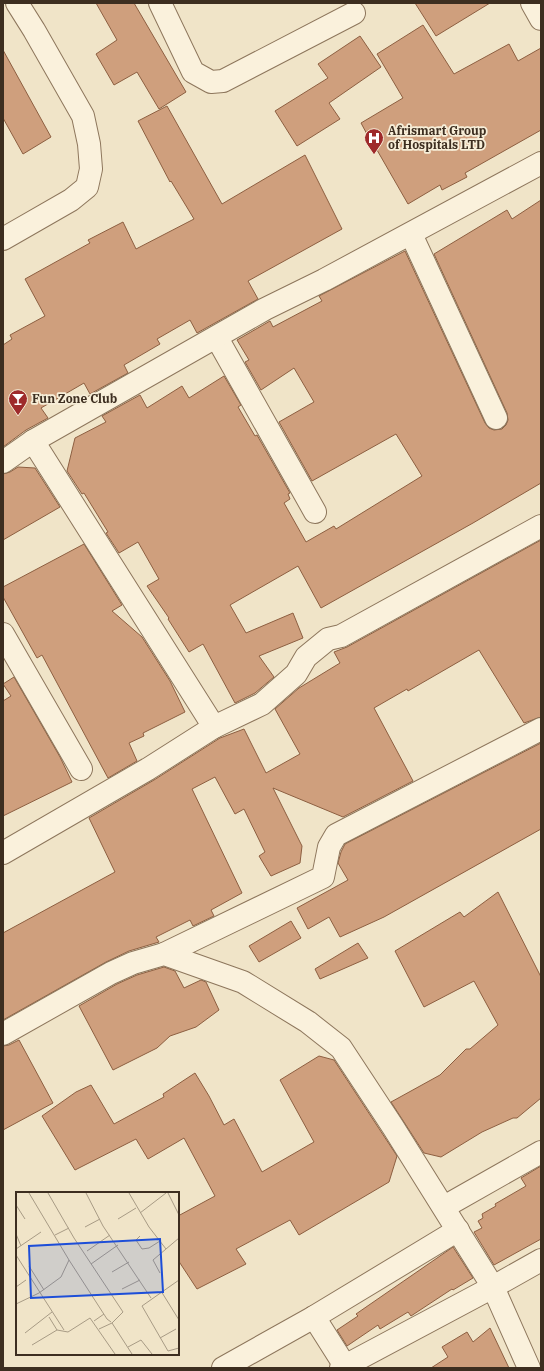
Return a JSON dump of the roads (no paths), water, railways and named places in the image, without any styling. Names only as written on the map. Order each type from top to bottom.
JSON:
[{"type":"street","points":[[3,5],[7,3]]},
{"type":"street","points":[[3,239],[71,200],[87,187],[91,169],[89,144],[82,116],[34,30],[17,3]]},
{"type":"street","points":[[160,3],[193,72],[211,82],[223,81],[354,13]]},
{"type":"street","points":[[3,462],[34,441],[265,309],[411,234],[541,163]]},
{"type":"street","points":[[411,234],[496,418]]},
{"type":"street","points":[[216,338],[315,512]]},
{"type":"street","points":[[34,441],[214,727]]},
{"type":"street","points":[[3,853],[148,769],[214,727],[262,704],[296,674],[306,657],[328,639],[341,636],[541,526]]},
{"type":"street","points":[[3,634],[81,769]]},
{"type":"street","points":[[3,1034],[111,973],[133,963],[164,954],[323,877],[329,847],[336,835],[541,730]]},
{"type":"street","points":[[164,954],[243,982],[308,1022],[341,1048],[444,1207],[493,1287],[529,1368]]},
{"type":"street","points":[[444,1207],[541,1152]]},
{"type":"street","points":[[223,1368],[314,1317],[458,1230]]},
{"type":"street","points":[[314,1317],[343,1367],[541,1260]]},
{"type":"place","name":"Afrismart Group of Hospitals LTD","points":[[374,155]]},
{"type":"place","name":"Fun Zone Club","points":[[18,416]]}]
